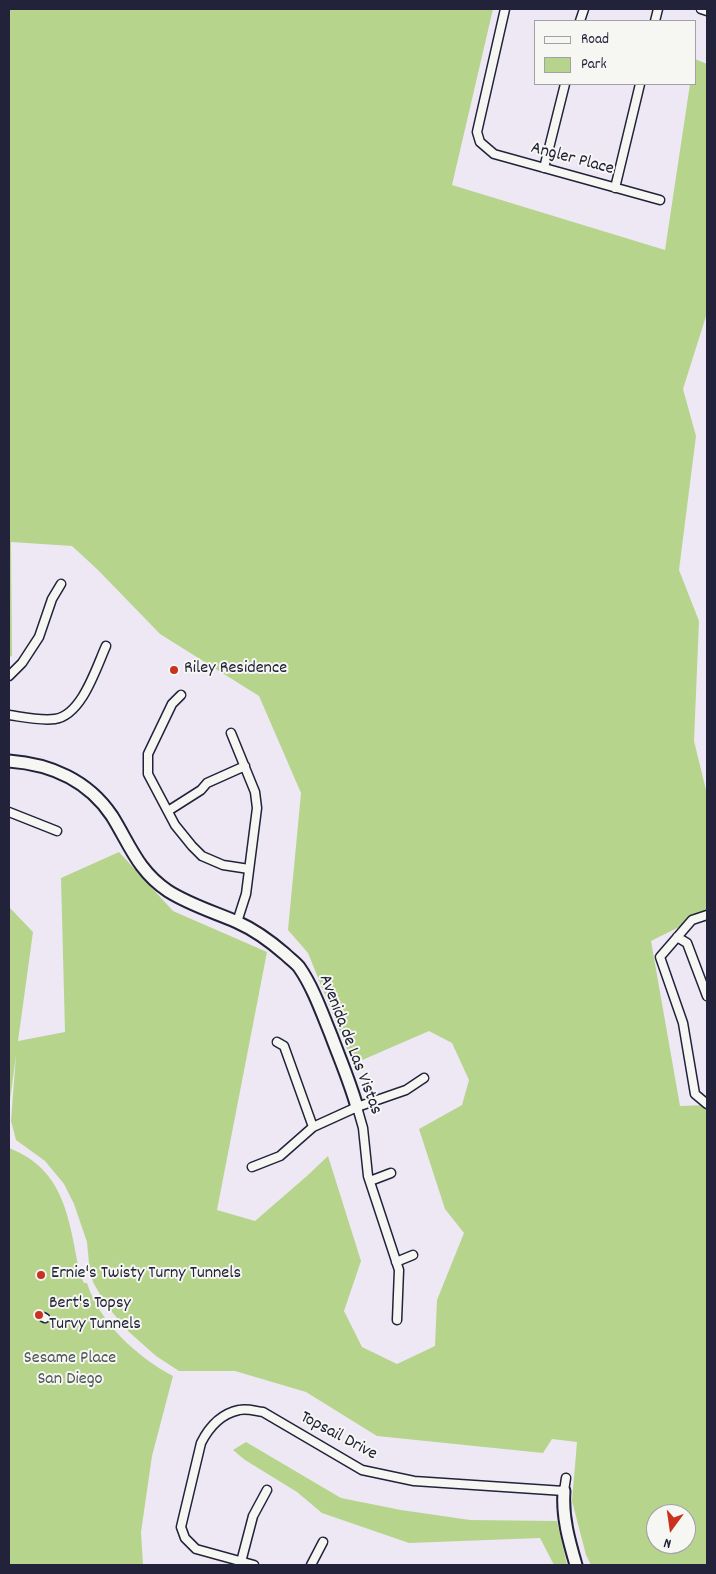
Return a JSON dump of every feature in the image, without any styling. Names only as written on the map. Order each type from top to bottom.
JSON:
[{"type":"street","name":"Angler Place","points":[[505,9],[477,132],[480,142],[494,154],[660,200]]},
{"type":"street","points":[[700,9],[707,11]]},
{"type":"street","points":[[544,168],[565,85]]},
{"type":"street","points":[[615,188],[640,85]]},
{"type":"street","points":[[9,676],[22,663],[40,637],[52,599],[61,584]]},
{"type":"street","points":[[9,715],[49,720],[58,719],[66,715],[84,695],[106,646]]},
{"type":"street","points":[[181,695],[172,704],[148,754],[148,774],[175,825],[186,840],[202,856],[223,865],[249,869]]},
{"type":"street","points":[[231,733],[256,792],[257,808],[246,894],[237,922]]},
{"type":"street","name":"Avenida de Las Vistas","points":[[9,761],[28,762],[55,769],[85,787],[111,815],[139,864],[166,890],[184,900],[254,930],[298,966],[318,1004],[357,1107],[370,1181],[399,1270],[397,1320]]},
{"type":"street","points":[[168,811],[208,783],[245,766]]},
{"type":"street","points":[[9,812],[57,831]]},
{"type":"street","points":[[707,914],[692,920],[660,958],[683,1023],[695,1094],[707,1104]]},
{"type":"street","points":[[677,937],[688,943],[707,996]]},
{"type":"street","points":[[277,1042],[284,1046],[313,1127]]},
{"type":"street","points":[[252,1167],[280,1156],[313,1127],[357,1107],[406,1090],[424,1078]]},
{"type":"street","points":[[370,1181],[391,1174]]},
{"type":"street","points":[[396,1262],[414,1255]]},
{"type":"street","name":"Topsail Drive","points":[[241,1562],[196,1549],[185,1538],[181,1527],[201,1443],[206,1432],[216,1420],[239,1410],[263,1412],[362,1471],[414,1481],[564,1491]]},
{"type":"street","points":[[566,1478],[563,1502],[565,1521],[568,1540],[576,1565]]},
{"type":"street","points":[[254,1565],[241,1562],[253,1516],[267,1490]]},
{"type":"street","points":[[311,1565],[322,1542]]},
{"type":"green space","points":[[9,9],[493,9],[452,185],[665,250],[690,85],[696,85],[696,59],[707,64],[707,313],[683,389],[696,436],[679,570],[699,621],[694,741],[707,794],[707,913],[651,941],[680,1106],[707,1105],[707,1565],[591,1565],[586,1555],[572,1501],[577,1442],[552,1439],[543,1453],[377,1436],[306,1392],[235,1371],[179,1371],[156,1356],[129,1332],[107,1306],[90,1274],[87,1242],[74,1204],[64,1184],[45,1161],[16,1140],[11,1121],[16,1055],[9,1108],[9,907],[33,932],[18,1041],[65,1032],[61,878],[119,852],[173,911],[267,952],[217,1210],[255,1221],[328,1156],[361,1261],[344,1311],[362,1347],[397,1364],[435,1346],[437,1300],[464,1233],[445,1209],[419,1129],[462,1105],[469,1080],[452,1043],[429,1031],[353,1064],[308,953],[288,930],[301,793],[259,696],[160,634],[72,546],[11,542],[12,656],[9,657]]},
{"type":"green space","name":"Sesame Place San Diego","points":[[9,1148],[28,1158],[43,1170],[54,1184],[62,1199],[68,1217],[80,1274],[84,1283],[87,1283],[100,1311],[110,1325],[133,1349],[173,1376],[152,1456],[141,1532],[143,1565],[9,1565]]},
{"type":"green space","points":[[246,1442],[341,1498],[401,1510],[470,1520],[557,1521],[567,1565],[554,1565],[540,1538],[409,1543],[322,1513],[297,1492],[245,1460],[233,1450]]},
{"type":"place","name":"Riley Residence","points":[[174,670]]},
{"type":"place","name":"Ernie's Twisty Turny Tunnels","points":[[41,1275]]},
{"type":"place","name":"Bert's Topsy Turvy Tunnels","points":[[39,1315]]}]
